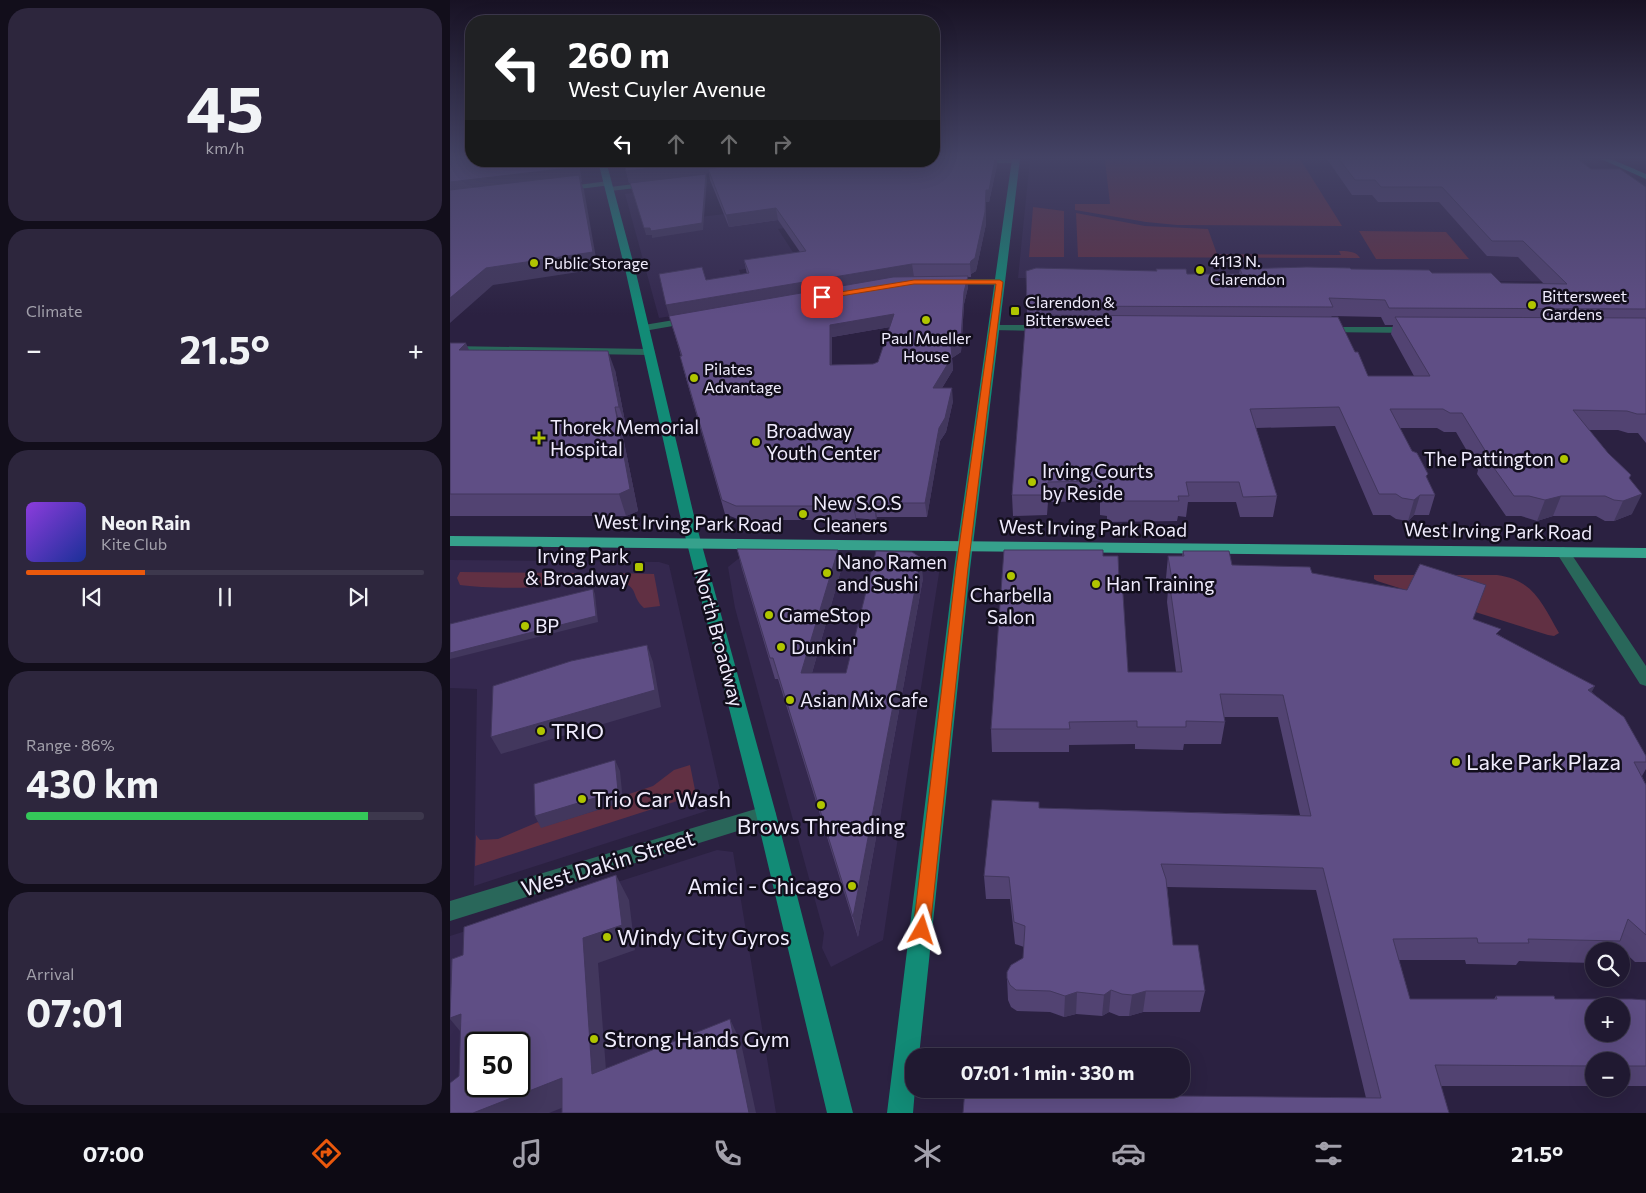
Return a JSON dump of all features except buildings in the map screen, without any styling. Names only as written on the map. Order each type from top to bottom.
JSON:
[{"type":"main road","name":"North Broadway","points":[[615,211],[694,543],[766,814],[840,1113]]},
{"type":"main road","points":[[900,1113],[965,546],[1009,211]]},
{"type":"main road","name":"West Irving Park Road","points":[[450,541],[1646,553]]},
{"type":"street","points":[[941,282],[1000,282]]},
{"type":"street","points":[[644,328],[705,318]]},
{"type":"street","points":[[994,328],[1060,328]]},
{"type":"street","points":[[1316,330],[1424,330]]},
{"type":"street","points":[[450,349],[649,352]]},
{"type":"street","points":[[1563,552],[1646,680]]},
{"type":"street","name":"West Dakin Street","points":[[450,911],[465,908],[766,814]]},
{"type":"shaded area","points":[[630,211],[697,211],[700,217],[750,211],[821,211],[828,222],[778,229],[798,260],[739,270],[754,303],[659,318]]},
{"type":"shaded area","points":[[1025,211],[1646,211],[1646,282],[1018,278]]},
{"type":"shaded area","points":[[1033,211],[1064,211],[1064,257],[1029,257]]},
{"type":"shaded area","points":[[1081,211],[1333,211],[1342,226],[1177,225],[1146,222]]},
{"type":"shaded area","points":[[1076,213],[1145,226],[1208,229],[1217,254],[1341,255],[1339,251],[1348,251],[1360,258],[1078,257]]},
{"type":"shaded area","points":[[1359,231],[1446,232],[1469,259],[1376,259]]},
{"type":"shaded area","points":[[738,559],[934,563],[940,567],[883,940],[831,967],[822,948],[824,933],[735,608],[728,567]]},
{"type":"shaded area","points":[[450,560],[659,562],[669,565],[721,794],[718,803],[713,808],[703,812],[474,886],[477,689],[450,688]]},
{"type":"shaded area","points":[[460,572],[578,573],[556,584],[504,588],[460,585],[457,578]]},
{"type":"shaded area","points":[[617,573],[654,574],[660,606],[644,608],[637,599],[633,589],[617,579]]},
{"type":"shaded area","points":[[1374,575],[1497,575],[1510,578],[1520,582],[1536,595],[1559,633],[1554,636],[1548,635],[1377,581],[1374,579]]},
{"type":"shaded area","points":[[690,765],[696,795],[475,866],[476,835],[480,840],[498,839],[538,822],[542,827],[623,802],[623,796],[653,786],[674,770]]},
{"type":"shaded area","points":[[717,850],[733,852],[776,1113],[450,1113],[450,936]]},
{"type":"place","name":"Public Storage","points":[[534,263]]},
{"type":"place","name":"4113 N. Clarendon","points":[[1200,270]]},
{"type":"place","name":"Bittersweet Gardens","points":[[1532,305]]},
{"type":"place","name":"Clarendon & Bittersweet","points":[[1015,311]]},
{"type":"place","name":"Paul Mueller House","points":[[926,320]]},
{"type":"place","name":"Pilates Advantage","points":[[694,378]]},
{"type":"place","name":"Thorek Memorial Hospital","points":[[539,438]]},
{"type":"place","name":"Broadway Youth Center","points":[[756,442]]},
{"type":"place","name":"The Pattington","points":[[1564,459]]},
{"type":"place","name":"Irving Courts by Reside","points":[[1032,482]]},
{"type":"place","name":"New S.O.S Cleaners","points":[[803,514]]},
{"type":"place","name":"Irving Park & Broadway","points":[[639,567]]},
{"type":"place","name":"Nano Ramen and Sushi","points":[[827,573]]},
{"type":"place","name":"Charbella Salon","points":[[1011,576]]},
{"type":"place","name":"Han Training","points":[[1096,584]]},
{"type":"place","name":"GameStop","points":[[769,615]]},
{"type":"place","name":"BP","points":[[525,626]]},
{"type":"place","name":"Dunkin'","points":[[781,647]]},
{"type":"place","name":"Asian Mix Cafe","points":[[790,700]]},
{"type":"place","name":"TRIO","points":[[541,731]]},
{"type":"place","name":"Lake Park Plaza","points":[[1456,762]]},
{"type":"place","name":"Trio Car Wash","points":[[582,799]]},
{"type":"place","name":"Brows Threading","points":[[821,805]]},
{"type":"place","name":"Amici - Chicago","points":[[852,886]]},
{"type":"place","name":"Windy City Gyros","points":[[607,937]]},
{"type":"place","name":"Strong Hands Gym","points":[[594,1039]]},
{"type":"route","points":[[822,297],[914,282],[1000,282],[962,568],[922,930]]}]
